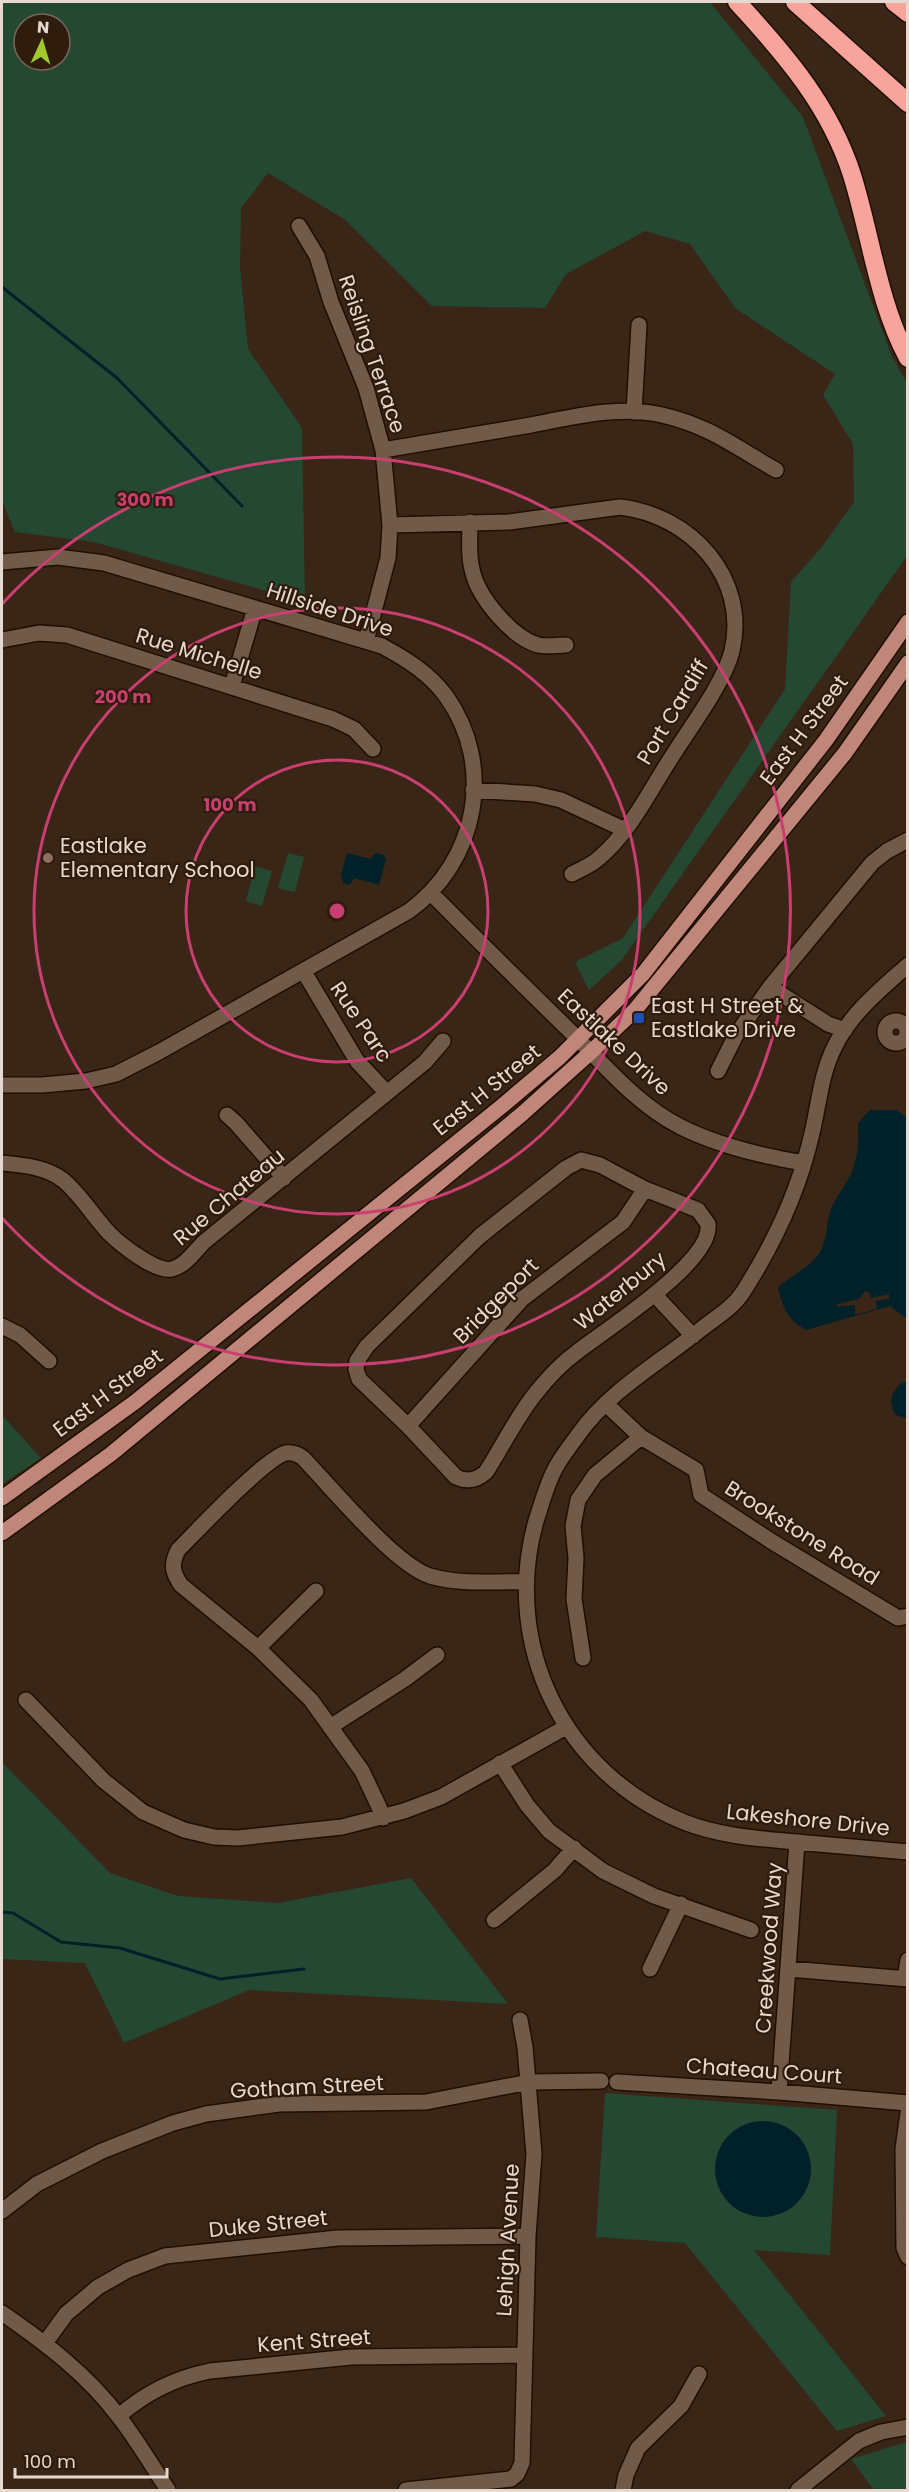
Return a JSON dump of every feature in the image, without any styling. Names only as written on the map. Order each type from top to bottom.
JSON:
[{"type":"highway","points":[[737,2],[796,68],[837,138],[852,175],[891,321],[908,358]]},
{"type":"highway","points":[[795,2],[908,103]]},
{"type":"highway","points":[[894,2],[908,12]]},
{"type":"main road","name":"East H Street","points":[[2,1498],[135,1402],[502,1106],[578,1039],[643,974],[826,740],[908,622]]},
{"type":"main road","name":"East H Street","points":[[2,1533],[111,1454],[522,1114],[635,1010],[845,753],[908,663]]},
{"type":"street","name":"Reisling Terrace","points":[[299,226],[317,256],[331,302],[366,388],[383,450],[390,525],[387,565],[366,641]]},
{"type":"street","points":[[634,412],[639,325]]},
{"type":"street","points":[[383,450],[594,414],[634,412],[661,414],[705,428],[726,438],[776,470]]},
{"type":"street","name":"Port Cardiff","points":[[390,525],[509,522],[620,507],[657,515],[690,534],[708,552],[722,574],[733,613],[731,653],[719,681],[625,830],[598,860],[572,874]]},
{"type":"street","points":[[470,522],[471,567],[474,580],[488,604],[513,629],[538,645],[566,645]]},
{"type":"street","name":"Hillside Drive","points":[[2,562],[40,558],[88,560],[382,646],[413,664],[445,695],[460,720],[468,740],[472,761],[473,790],[472,815],[462,847],[444,879],[409,911],[304,972],[116,1074],[75,1082],[2,1085]]},
{"type":"street","points":[[232,686],[255,608]]},
{"type":"street","name":"Rue Michelle","points":[[2,639],[39,633],[67,635],[333,719],[354,729],[373,749]]},
{"type":"street","points":[[473,790],[536,794],[561,800],[625,830]]},
{"type":"street","points":[[718,1071],[736,1035],[770,987],[872,863],[887,851],[908,840]]},
{"type":"street","name":"Eastlake Drive","points":[[431,893],[637,1096],[682,1127],[727,1146],[804,1163]]},
{"type":"street","name":"Lakeshore Drive","points":[[908,965],[865,1003],[845,1030],[828,1060],[812,1135],[787,1214],[756,1272],[736,1302],[634,1378],[581,1430],[555,1468],[543,1497],[531,1539],[526,1582],[526,1617],[533,1651],[547,1690],[566,1727],[591,1758],[635,1796],[668,1814],[727,1834],[908,1851]]},
{"type":"street","name":"Rue Parc","points":[[304,972],[357,1061],[387,1093]]},
{"type":"street","points":[[770,987],[828,1024],[845,1030]]},
{"type":"street","name":"Rue Chateau","points":[[2,1163],[42,1169],[63,1180],[110,1233],[139,1257],[160,1268],[171,1269],[182,1264],[204,1242],[425,1062],[443,1041]]},
{"type":"street","points":[[227,1115],[284,1178]]},
{"type":"street","name":"Waterbury","points":[[581,1161],[600,1165],[645,1189],[698,1210],[706,1218],[709,1229],[707,1240],[655,1295],[574,1354],[535,1394],[486,1472],[479,1478],[465,1481],[456,1477],[360,1379],[356,1369],[357,1360],[367,1346],[480,1236],[566,1168],[581,1161]]},
{"type":"street","name":"Bridgeport","points":[[408,1426],[506,1315],[556,1272],[623,1222],[645,1189]]},
{"type":"street","points":[[655,1295],[693,1336]]},
{"type":"street","points":[[2,1326],[20,1335],[49,1361]]},
{"type":"street","name":"Brookstone Road","points":[[606,1404],[641,1437],[696,1470],[701,1495],[898,1618],[908,1616]]},
{"type":"street","points":[[583,1658],[574,1599],[576,1558],[573,1526],[578,1500],[595,1475],[641,1437]]},
{"type":"street","points":[[383,1818],[362,1772],[294,1681],[258,1648],[181,1585],[174,1574],[173,1560],[178,1550],[234,1493],[280,1455],[292,1453],[303,1458],[379,1538],[415,1569],[449,1580],[526,1582]]},
{"type":"street","points":[[258,1648],[316,1592]]},
{"type":"street","points":[[330,1727],[405,1680],[437,1655]]},
{"type":"street","points":[[26,1700],[115,1792],[143,1812],[184,1830],[214,1837],[253,1838],[342,1827],[383,1818],[441,1797],[566,1727]]},
{"type":"street","points":[[500,1763],[528,1805],[549,1831],[603,1871],[621,1882],[751,1930]]},
{"type":"street","name":"Creekwood Way","points":[[779,2092],[797,1842]]},
{"type":"street","points":[[494,1920],[555,1869],[574,1848]]},
{"type":"street","points":[[650,1969],[681,1904]]},
{"type":"street","points":[[789,1969],[906,1979],[908,1960]]},
{"type":"street","name":"Lehigh Avenue","points":[[406,2490],[511,2479],[517,2474],[522,2463],[528,2236],[534,2154],[520,2020]]},
{"type":"street","name":"Gotham Street","points":[[2,2211],[37,2184],[102,2151],[173,2123],[206,2114],[279,2104],[426,2102],[528,2082],[601,2081]]},
{"type":"street","name":"Chateau Court","points":[[617,2082],[908,2103]]},
{"type":"street","points":[[908,2113],[903,2163],[904,2248],[908,2257]]},
{"type":"street","name":"Duke Street","points":[[45,2343],[66,2314],[98,2287],[118,2275],[165,2256],[338,2238],[528,2236]]},
{"type":"street","points":[[2,2313],[45,2343],[95,2389],[119,2416],[168,2490]]},
{"type":"street","name":"Kent Street","points":[[119,2416],[161,2386],[190,2375],[210,2371],[351,2357],[524,2355]]},
{"type":"street","points":[[623,2490],[626,2475],[638,2448],[681,2406],[699,2373]]},
{"type":"street","points":[[798,2490],[859,2441],[881,2432],[908,2427]]},
{"type":"green space","points":[[2,2],[710,2],[803,117],[892,357],[907,383],[907,556],[621,961],[589,990],[575,962],[623,938],[785,689],[791,582],[821,548],[854,502],[853,444],[823,395],[835,374],[735,308],[690,244],[645,231],[566,274],[545,308],[432,306],[344,219],[268,173],[241,208],[240,268],[248,349],[302,428],[305,602],[94,542],[15,532],[2,501]]},
{"type":"green space","points":[[288,853],[304,857],[295,892],[278,888]]},
{"type":"green space","points":[[255,866],[272,871],[262,906],[246,901]]},
{"type":"green space","points":[[2,1415],[41,1458],[2,1484]]},
{"type":"green space","points":[[2,1762],[110,1873],[178,1896],[278,1903],[411,1878],[508,2004],[249,1990],[124,2043],[85,1963],[2,1959]]},
{"type":"green space","points":[[605,2093],[837,2110],[830,2255],[754,2250],[886,2416],[837,2431],[685,2243],[596,2237]]},
{"type":"green space","points":[[907,2442],[907,2490],[874,2490],[851,2459]]},
{"type":"water","points":[[347,853],[371,859],[378,853],[384,855],[386,860],[379,885],[355,878],[349,885],[343,883],[341,874]]},
{"type":"water","points":[[870,1110],[896,1110],[907,1117],[907,1319],[890,1306],[806,1330],[794,1322],[787,1313],[778,1288],[811,1263],[820,1252],[831,1210],[855,1162],[858,1149],[858,1123]]},
{"type":"water","points":[[908,1382],[907,1418],[896,1415],[891,1403],[900,1384]]},
{"type":"water","points":[[763,2121],[781,2125],[797,2135],[807,2151],[811,2169],[807,2187],[797,2203],[781,2213],[763,2217],[745,2213],[729,2203],[719,2187],[715,2169],[719,2151],[729,2135],[745,2125]]},
{"type":"pier","points":[[865,1291],[870,1293],[871,1298],[889,1294],[889,1299],[876,1301],[877,1309],[855,1315],[855,1305],[837,1307],[837,1304],[859,1299]]},
{"type":"waterway","points":[[2,287],[117,378],[242,506]]},
{"type":"waterway","points":[[2,1912],[13,1913],[61,1942],[120,1948],[220,1979],[304,1969]]},
{"type":"place","name":"Eastlake Elementary School","points":[[48,858]]},
{"type":"place","name":"East H Street & Eastlake Drive","points":[[639,1018]]}]
